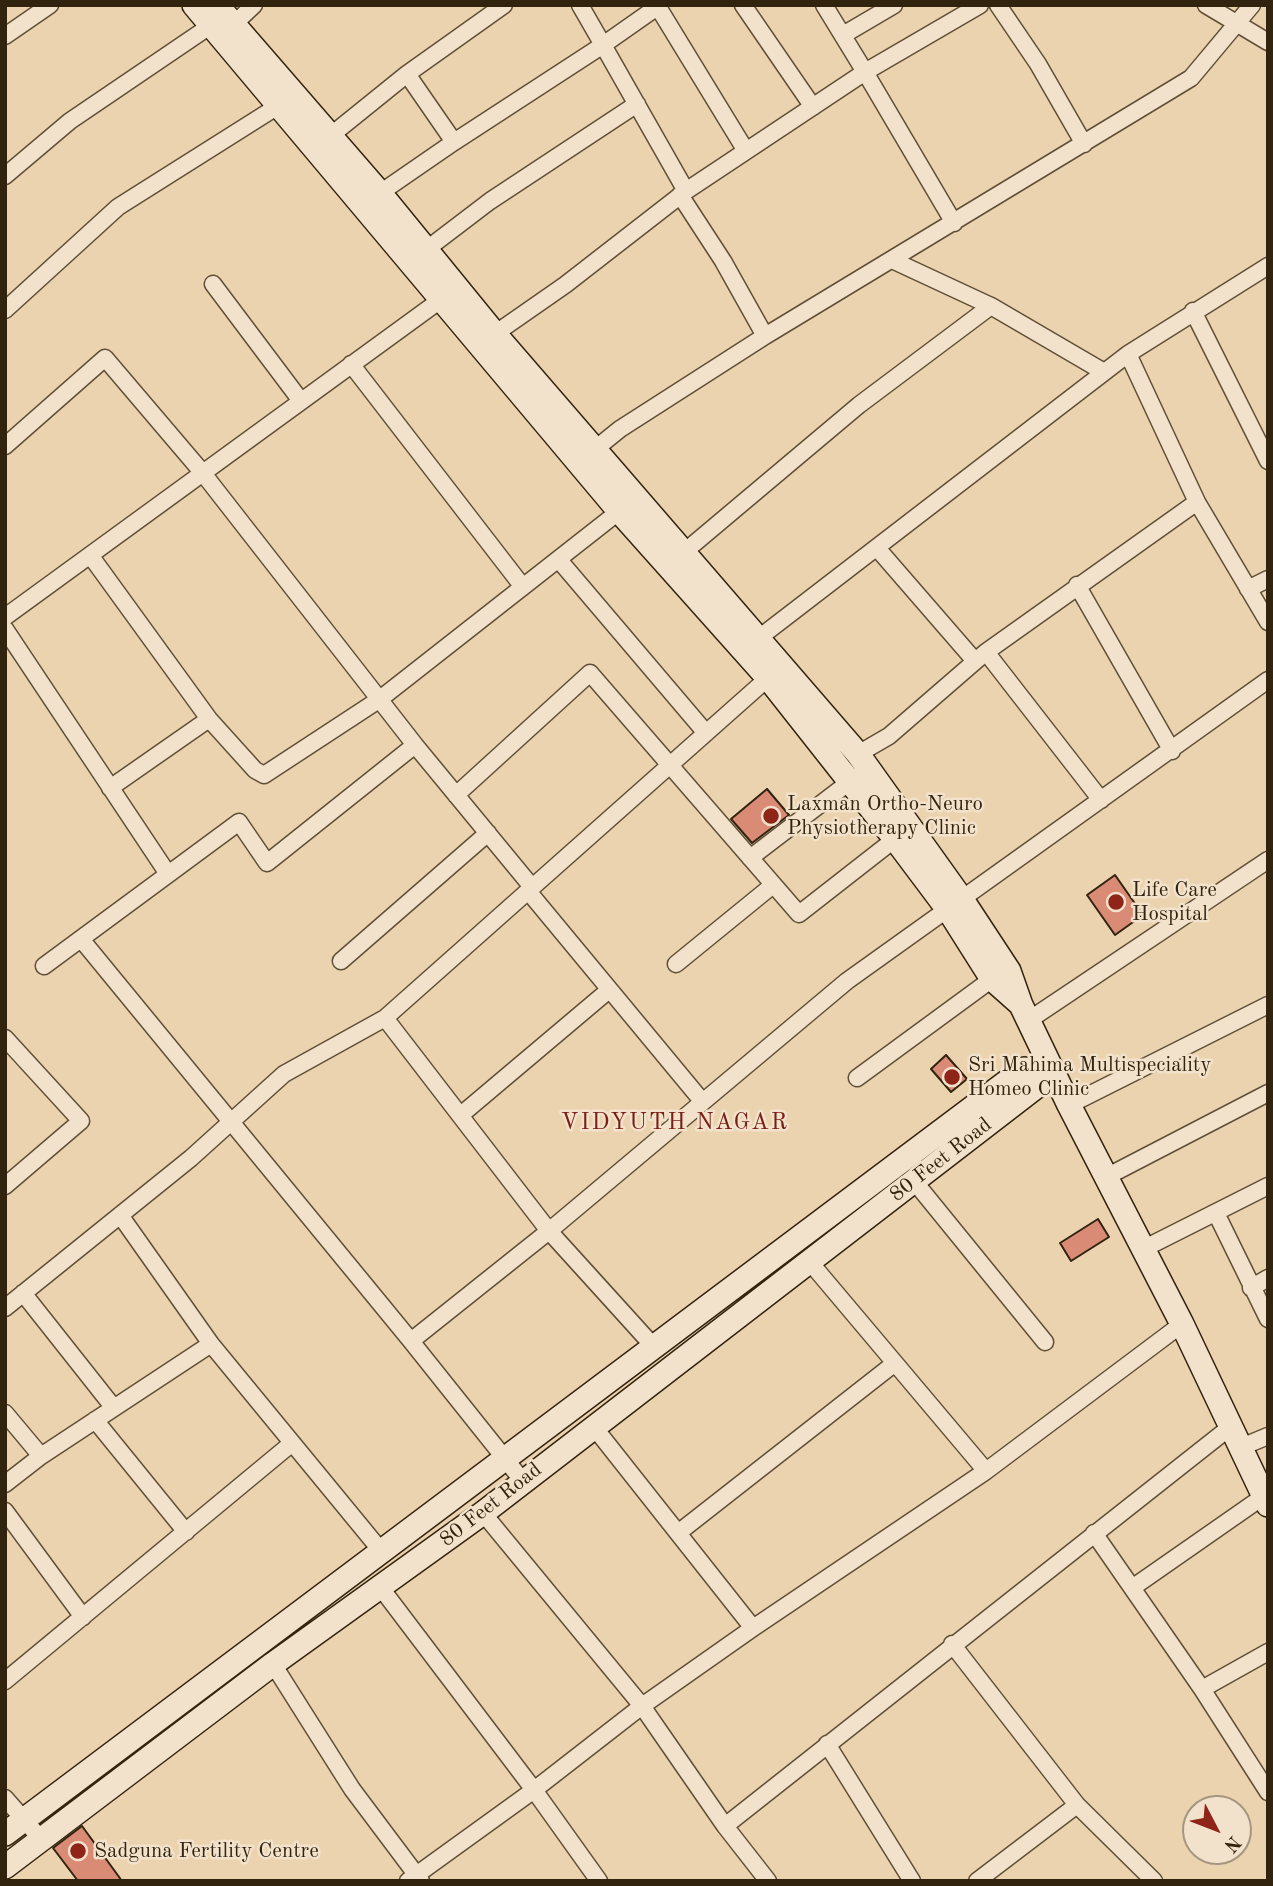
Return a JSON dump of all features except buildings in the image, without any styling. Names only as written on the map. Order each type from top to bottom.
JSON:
[{"type":"street","points":[[5,36],[50,5]]},
{"type":"street","points":[[194,5],[220,19],[627,504],[859,767],[956,906],[992,979],[1025,1012]]},
{"type":"street","points":[[5,176],[70,121],[220,19],[254,5]]},
{"type":"street","points":[[322,143],[486,10],[504,5]]},
{"type":"street","points":[[580,5],[765,336]]},
{"type":"street","points":[[743,5],[813,107]]},
{"type":"street","points":[[824,5],[954,223]]},
{"type":"street","points":[[843,36],[894,5]]},
{"type":"street","points":[[487,340],[565,285],[683,193],[865,72],[981,5]]},
{"type":"street","points":[[998,5],[1038,64],[1084,144]]},
{"type":"street","points":[[1206,5],[1268,42]]},
{"type":"street","points":[[594,450],[620,429],[765,336],[1191,78],[1252,5]]},
{"type":"street","points":[[380,193],[659,6],[746,151]]},
{"type":"street","points":[[220,19],[278,106],[380,193],[427,249],[449,294]]},
{"type":"street","points":[[407,74],[454,142]]},
{"type":"street","points":[[427,249],[490,201],[637,104]]},
{"type":"street","points":[[5,310],[118,207],[278,106]]},
{"type":"street","points":[[892,260],[991,306],[1104,372]]},
{"type":"street","points":[[751,644],[1128,354],[1268,266]]},
{"type":"street","points":[[213,284],[301,401]]},
{"type":"street","points":[[5,617],[449,294]]},
{"type":"street","points":[[684,553],[859,405],[991,306]]},
{"type":"street","points":[[1193,311],[1268,461]]},
{"type":"street","points":[[487,340],[594,450],[627,504],[684,553],[751,644],[768,678],[859,767],[895,839],[956,906],[1009,971],[1046,1069],[1069,1105],[1182,1324],[1266,1501],[1132,1588]]},
{"type":"street","points":[[1128,354],[1197,502],[1268,622]]},
{"type":"street","points":[[7,440],[105,358],[202,472],[609,990],[702,1101]]},
{"type":"street","points":[[351,364],[523,587]]},
{"type":"street","points":[[750,858],[859,767],[889,736],[980,657],[1077,585],[1197,502]]},
{"type":"street","points":[[90,555],[209,719],[255,770],[264,775],[380,699],[559,561],[627,504]]},
{"type":"street","points":[[877,548],[980,657],[1101,800]]},
{"type":"street","points":[[559,561],[705,733]]},
{"type":"street","points":[[1248,589],[1268,579]]},
{"type":"street","points":[[1077,585],[1172,751]]},
{"type":"street","points":[[5,629],[168,874]]},
{"type":"street","points":[[456,795],[590,673],[801,914],[895,839]]},
{"type":"street","points":[[5,1308],[120,1215],[284,1074],[385,1017],[768,678]]},
{"type":"street","points":[[411,1340],[549,1231],[847,981],[956,906],[1042,840],[1172,751],[1268,680]]},
{"type":"street","points":[[110,788],[209,719]]},
{"type":"street","points":[[44,966],[239,822],[267,863],[415,745]]},
{"type":"street","points":[[341,961],[488,833]]},
{"type":"street","points":[[1025,1012],[1264,869]]},
{"type":"street","points":[[676,964],[773,885]]},
{"type":"street","points":[[81,939],[411,1340],[522,1480]]},
{"type":"street","points":[[857,1078],[992,979]]},
{"type":"street","points":[[462,1114],[609,990]]},
{"type":"street","points":[[1069,1105],[1268,1005]]},
{"type":"street","points":[[385,1017],[462,1114],[549,1231],[655,1348]]},
{"type":"street","points":[[5,1186],[80,1121],[7,1042]]},
{"type":"street","name":"80 Feet Road","points":[[5,1834],[1024,1069],[1046,1069],[1036,1087],[522,1480],[483,1513],[273,1664],[5,1867]]},
{"type":"street","points":[[1106,1177],[1268,1093]]},
{"type":"street","points":[[914,1181],[1045,1342]]},
{"type":"street","points":[[1143,1249],[1268,1186]]},
{"type":"street","points":[[1216,1213],[1268,1319]]},
{"type":"street","points":[[120,1215],[211,1344],[382,1552]]},
{"type":"street","points":[[809,1261],[986,1471]]},
{"type":"street","points":[[1251,1288],[1268,1278]]},
{"type":"street","points":[[23,1293],[114,1408]]},
{"type":"street","points":[[273,1664],[352,1789],[415,1879],[642,1706],[986,1471],[1182,1324]]},
{"type":"street","points":[[6,1481],[211,1344]]},
{"type":"street","points":[[678,1533],[895,1363]]},
{"type":"street","points":[[5,1413],[41,1456]]},
{"type":"street","points":[[95,1420],[186,1532]]},
{"type":"street","points":[[594,1427],[753,1628]]},
{"type":"street","points":[[725,1826],[1094,1533],[1234,1438],[1268,1436]]},
{"type":"street","points":[[5,1681],[291,1444]]},
{"type":"street","points":[[5,1511],[83,1617]]},
{"type":"street","points":[[483,1513],[642,1706],[725,1826],[768,1881]]},
{"type":"street","points":[[1094,1533],[1202,1689],[1268,1792]]},
{"type":"street","points":[[381,1588],[534,1790],[598,1881]]},
{"type":"street","points":[[952,1644],[1077,1805],[1154,1881]]},
{"type":"street","points":[[1202,1689],[1268,1652]]},
{"type":"street","points":[[827,1744],[912,1881]]},
{"type":"street","points":[[5,1798],[41,1839]]},
{"type":"street","points":[[977,1881],[1077,1805]]},
{"type":"place","name":"Laxman Ortho-Neuro Physiotherapy Clinic","points":[[771,816]]},
{"type":"place","name":"Life Care Hospital","points":[[1116,902]]},
{"type":"place","name":"Sri Mahima Multispeciality Homeo Clinic","points":[[952,1077]]},
{"type":"place","name":"Sadguna Fertility Centre","points":[[78,1851]]},
{"type":"district","name":"VIDYUTH NAGAR","points":[[675,1123]]}]
